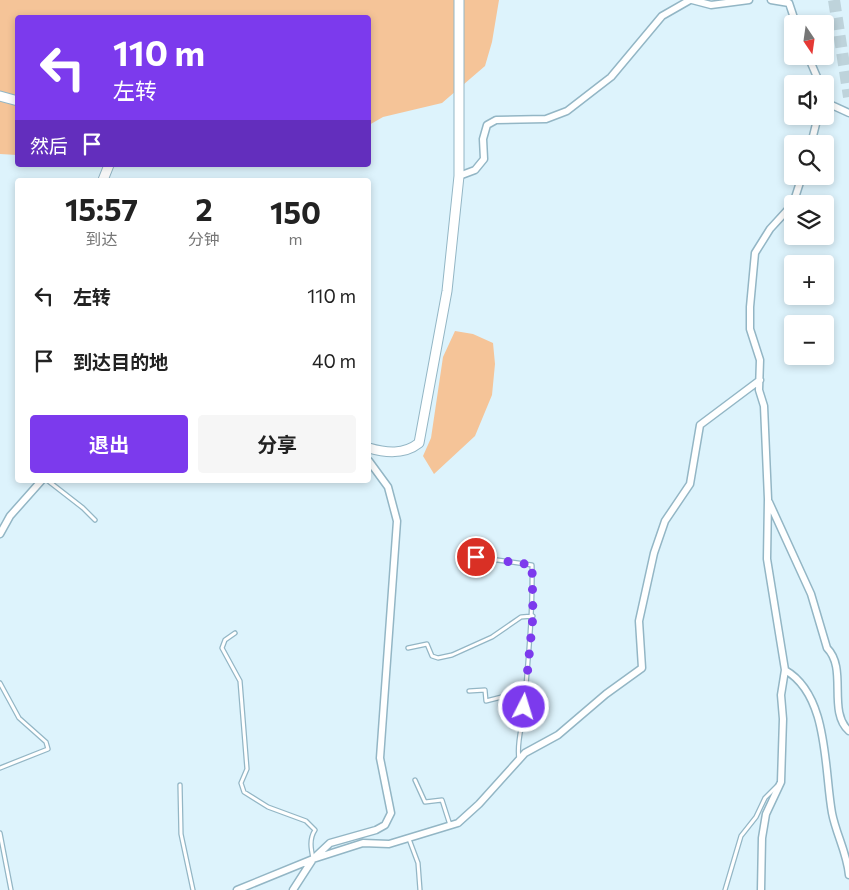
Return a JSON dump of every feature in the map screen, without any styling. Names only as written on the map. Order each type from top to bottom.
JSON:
[{"type":"street","points":[[371,449],[387,454],[412,448],[419,442],[447,291],[459,176],[459,0]]},
{"type":"street","points":[[459,176],[476,170],[484,159],[483,139],[487,125],[496,120],[546,119],[568,111],[611,77],[662,16],[691,0],[711,5],[749,0]]},
{"type":"street","points":[[771,0],[789,3],[793,15]]},
{"type":"street","points":[[0,96],[15,100]]},
{"type":"street","points":[[834,106],[849,113]]},
{"type":"street","points":[[761,890],[762,838],[766,814],[781,782],[783,719],[781,695],[785,670],[766,559],[768,499],[764,406],[759,390],[760,360],[750,329],[755,253],[770,229],[784,214]]},
{"type":"street","points":[[237,890],[313,859],[363,843],[389,844],[458,823],[479,804],[525,753],[558,735],[606,694],[642,668],[639,621],[654,553],[665,521],[690,484],[700,425],[760,380]]},
{"type":"street","points":[[293,890],[313,859],[330,843],[376,830],[385,824],[391,813],[380,758],[398,521],[388,487],[371,464]]},
{"type":"street","points":[[0,534],[10,516],[39,483]]},
{"type":"street","points":[[768,499],[810,594],[827,648],[831,652],[837,671],[840,712],[844,726],[849,731]]},
{"type":"street","points":[[785,670],[793,674],[814,705],[825,742],[832,815],[848,861],[849,875]]},
{"type":"lane","points":[[51,483],[95,520]]},
{"type":"lane","points":[[476,557],[532,565],[533,616],[518,749],[519,759]]},
{"type":"lane","points":[[408,648],[427,644],[432,656],[445,658],[492,638],[521,617],[533,616]]},
{"type":"lane","points":[[235,633],[225,640],[222,648],[240,681],[247,770],[241,783],[244,792],[268,807],[306,821],[315,830],[312,834],[310,846],[313,859]]},
{"type":"lane","points":[[0,683],[19,718],[46,742],[48,749],[0,768]]},
{"type":"lane","points":[[469,692],[485,690],[486,701],[526,691]]},
{"type":"lane","points":[[416,780],[425,802],[442,800],[450,825]]},
{"type":"lane","points":[[724,890],[741,836],[756,817],[765,798],[781,782]]},
{"type":"lane","points":[[180,785],[181,834],[193,890]]},
{"type":"lane","points":[[0,833],[11,890]]},
{"type":"lane","points":[[408,839],[418,863],[420,890]]},
{"type":"shaded area","points":[[0,0],[499,0],[492,42],[485,66],[442,103],[383,117],[371,124],[371,15],[15,15],[15,155],[0,154]]},
{"type":"shaded area","points":[[455,331],[473,334],[493,343],[495,364],[492,395],[475,436],[434,474],[423,456],[431,438],[443,357]]},
{"type":"tunnel","points":[[834,0],[849,97]]},
{"type":"route","points":[[476,557],[532,565],[533,616],[524,707]]}]
